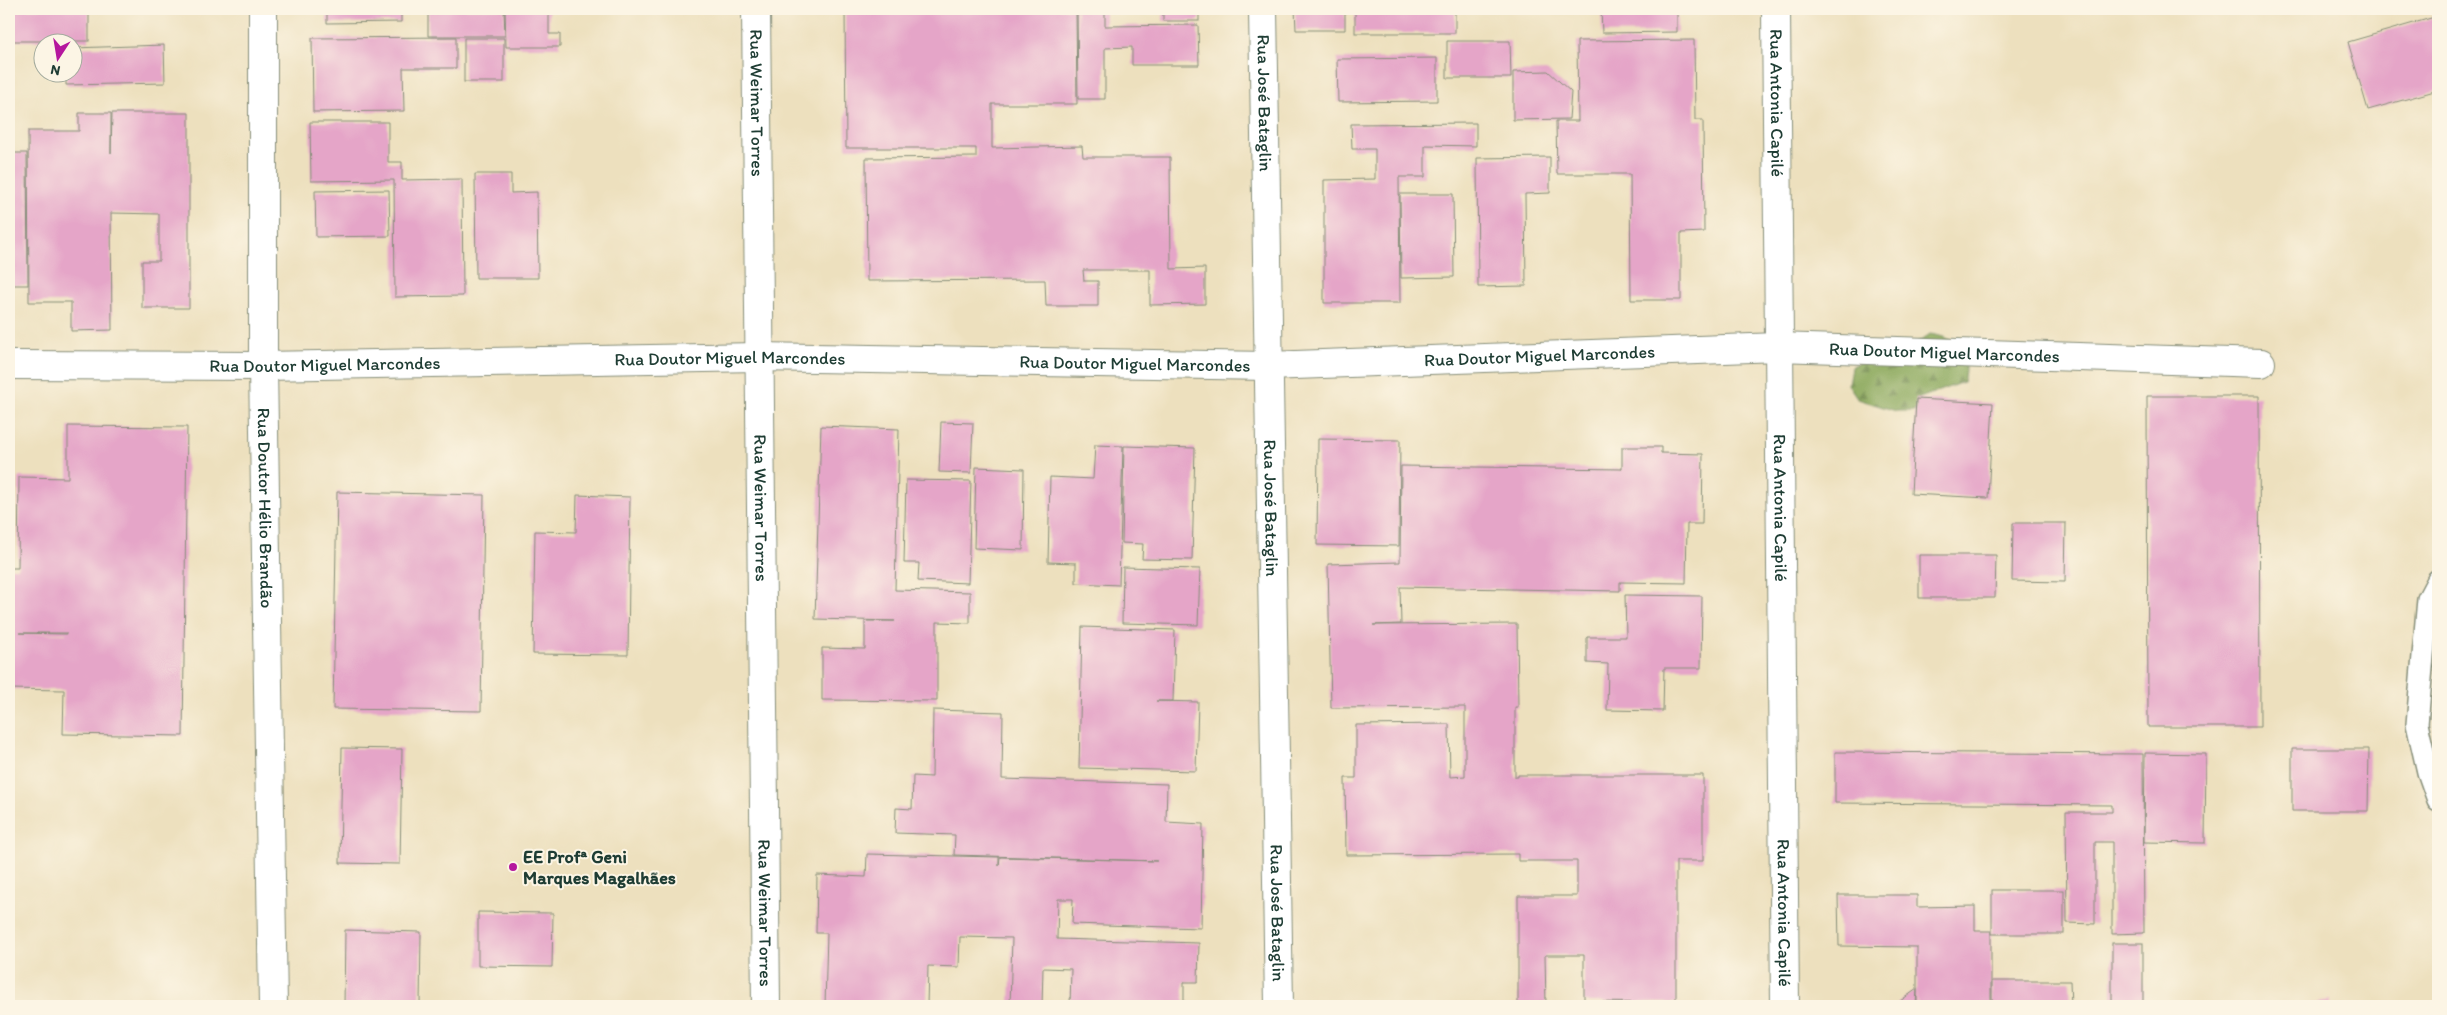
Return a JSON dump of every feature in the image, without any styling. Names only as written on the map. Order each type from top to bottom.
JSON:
[{"type":"street","name":"Rua Doutor Hélio Brandão","points":[[262,9],[263,366],[273,1006]]},
{"type":"street","name":"Rua Weimar Torres","points":[[756,9],[766,1006]]},
{"type":"street","name":"Rua José Bataglin","points":[[1263,9],[1279,1006]]},
{"type":"street","name":"Rua Antonia Capilé","points":[[1776,9],[1785,1006]]},
{"type":"street","name":"Rua Doutor Miguel Marcondes","points":[[9,365],[263,366],[758,357],[1268,366],[1778,347],[2261,363]]},
{"type":"lane","points":[[2438,580],[2428,599],[2417,724],[2428,772],[2438,800]]},
{"type":"green space","points":[[1930,334],[1949,339],[1961,348],[1965,362],[1963,382],[1917,399],[1930,404],[1913,411],[1896,411],[1858,399],[1848,384],[1851,367],[1866,359],[1900,356]]},
{"type":"building","points":[[9,9],[89,9],[89,41],[82,41],[82,32],[32,32],[32,41],[9,41]]},
{"type":"building","points":[[327,9],[401,9],[401,22],[327,23]]},
{"type":"building","points":[[428,9],[504,9],[505,36],[428,36]]},
{"type":"building","points":[[505,9],[549,9],[549,34],[560,34],[560,47],[506,47]]},
{"type":"building","points":[[845,9],[1076,9],[1077,104],[992,104],[992,148],[1082,146],[1083,157],[1170,157],[1171,269],[1205,268],[1205,304],[1150,305],[1150,270],[1083,270],[1084,281],[1098,281],[1098,306],[1046,306],[1045,280],[867,281],[866,158],[976,157],[976,148],[846,148]]},
{"type":"building","points":[[1077,9],[1105,9],[1105,26],[1198,25],[1199,65],[1132,65],[1132,47],[1105,48],[1105,99],[1078,99]]},
{"type":"building","points":[[1163,9],[1199,9],[1199,21],[1163,21]]},
{"type":"building","points":[[1295,9],[1345,9],[1345,30],[1296,30]]},
{"type":"building","points":[[1355,9],[1455,9],[1455,33],[1355,33]]},
{"type":"building","points":[[1601,9],[1663,9],[1663,11],[1677,11],[1677,32],[1602,33]]},
{"type":"building","points":[[2438,16],[2438,90],[2368,110],[2348,42]]},
{"type":"building","points":[[456,37],[456,68],[403,68],[404,111],[313,112],[312,38]]},
{"type":"building","points":[[464,38],[504,38],[504,82],[464,82]]},
{"type":"building","points":[[1694,40],[1695,120],[1703,120],[1704,232],[1681,233],[1681,300],[1631,300],[1630,174],[1557,174],[1556,121],[1578,121],[1577,41]]},
{"type":"building","points":[[1447,41],[1510,41],[1511,78],[1447,78]]},
{"type":"building","points":[[164,45],[165,83],[66,85],[66,82],[82,82],[82,48]]},
{"type":"building","points":[[1437,58],[1437,101],[1338,102],[1337,59]]},
{"type":"building","points":[[1548,71],[1571,92],[1569,119],[1513,120],[1513,72]]},
{"type":"building","points":[[79,113],[111,113],[111,153],[112,113],[189,113],[189,308],[142,308],[142,261],[159,261],[159,214],[111,213],[112,330],[71,331],[71,302],[29,302],[28,131],[79,131]]},
{"type":"building","points":[[310,122],[388,122],[388,162],[402,162],[402,180],[462,179],[463,296],[395,297],[394,180],[311,181]]},
{"type":"building","points":[[1476,123],[1476,146],[1425,145],[1425,177],[1399,177],[1400,303],[1324,303],[1324,180],[1375,179],[1375,149],[1352,149],[1351,124]]},
{"type":"building","points":[[9,153],[27,153],[28,285],[9,285]]},
{"type":"building","points":[[1550,157],[1550,193],[1525,194],[1526,286],[1478,287],[1477,158]]},
{"type":"building","points":[[475,174],[511,174],[511,193],[537,192],[538,278],[476,278]]},
{"type":"building","points":[[389,190],[390,236],[316,237],[315,191]]},
{"type":"building","points":[[1400,194],[1453,194],[1454,277],[1401,278]]},
{"type":"building","points":[[2147,396],[2259,396],[2260,727],[2148,727]]},
{"type":"building","points":[[1916,399],[1993,403],[1988,498],[1911,494]]},
{"type":"building","points":[[941,422],[973,423],[971,473],[939,472]]},
{"type":"building","points":[[68,426],[187,427],[183,736],[63,734],[64,690],[9,689],[9,568],[18,568],[19,477],[68,478]],"holes":[[[19,633],[66,633],[66,634]]]},
{"type":"building","points":[[821,426],[899,429],[895,590],[970,592],[970,623],[937,622],[937,701],[822,700],[822,648],[865,649],[865,621],[895,621],[815,619]]},
{"type":"building","points":[[1318,439],[1400,440],[1399,546],[1317,545]]},
{"type":"building","points":[[1095,445],[1123,446],[1119,585],[1076,583],[1076,563],[1048,562],[1050,477],[1093,479]]},
{"type":"building","points":[[1124,446],[1195,448],[1192,560],[1142,559],[1143,544],[1122,543]]},
{"type":"building","points":[[1622,447],[1661,447],[1661,453],[1703,454],[1702,524],[1687,524],[1686,583],[1620,582],[1620,591],[1400,587],[1401,624],[1373,625],[1517,624],[1518,707],[1515,707],[1515,777],[1518,777],[1518,775],[1703,775],[1703,861],[1676,861],[1676,1003],[1584,1002],[1584,955],[1545,955],[1546,1005],[1518,1005],[1518,896],[1577,896],[1577,861],[1518,861],[1518,854],[1346,855],[1345,778],[1356,778],[1356,725],[1449,724],[1450,777],[1465,776],[1465,707],[1331,708],[1328,564],[1400,562],[1401,466],[1622,469]]},
{"type":"building","points":[[976,467],[1024,469],[1023,550],[974,548]]},
{"type":"building","points":[[906,480],[971,481],[968,583],[918,581],[919,563],[904,563]]},
{"type":"building","points":[[337,492],[484,495],[481,711],[333,709]]},
{"type":"building","points":[[577,495],[630,497],[628,655],[533,654],[535,531],[576,532]]},
{"type":"building","points":[[2013,523],[2066,523],[2065,582],[2012,581]]},
{"type":"building","points":[[1919,555],[1996,555],[1995,598],[1919,598]]},
{"type":"building","points":[[1123,567],[1200,569],[1198,625],[1122,623]]},
{"type":"building","points":[[1625,595],[1702,596],[1701,668],[1664,668],[1663,711],[1607,710],[1608,664],[1587,663],[1587,637],[1626,637]]},
{"type":"building","points":[[1082,627],[1175,630],[1173,701],[1156,701],[1198,702],[1196,771],[1079,768]]},
{"type":"building","points":[[933,710],[1003,712],[1002,779],[1167,784],[1166,822],[1203,824],[1201,928],[1072,924],[1073,899],[1058,899],[1057,939],[1199,943],[1198,982],[1184,982],[1184,1006],[1070,1006],[1071,969],[1043,968],[1042,1006],[1010,1006],[1012,938],[960,937],[959,967],[928,966],[927,1006],[825,1006],[827,933],[816,933],[817,875],[866,877],[867,854],[999,857],[999,866],[1000,857],[1157,861],[954,855],[955,835],[895,833],[896,808],[912,809],[913,776],[932,777]]},
{"type":"building","points":[[342,748],[402,749],[400,864],[340,863]]},
{"type":"building","points":[[2292,749],[2369,749],[2368,811],[2292,811]]},
{"type":"building","points":[[1835,752],[2143,754],[2144,933],[2112,934],[2112,842],[2095,842],[2095,924],[2067,923],[2066,812],[2112,812],[2112,805],[1835,803]]},
{"type":"building","points":[[2145,753],[2206,754],[2205,843],[2144,842]]},
{"type":"building","points":[[1992,890],[2064,890],[2064,934],[1992,934]]},
{"type":"building","points":[[1838,895],[1917,895],[1917,907],[1975,906],[1975,931],[1991,931],[1991,1006],[1917,1006],[1917,947],[1839,946]]},
{"type":"building","points":[[478,912],[553,913],[552,967],[478,966]]},
{"type":"building","points":[[345,930],[421,932],[420,1006],[344,1006]]},
{"type":"building","points":[[2112,943],[2143,943],[2143,1006],[2112,1006]]},
{"type":"building","points":[[1992,981],[2070,981],[2071,1006],[1992,1006]]},
{"type":"building","points":[[1917,989],[1916,1006],[1893,1006]]},
{"type":"building","points":[[2330,1000],[2331,1006],[2299,1006],[2299,1005]]},
{"type":"building","points":[[162,1004],[162,1006],[132,1006],[132,1005]]},
{"type":"place","name":"EE Profª Geni Marques Magalhães","points":[[513,867]]}]
